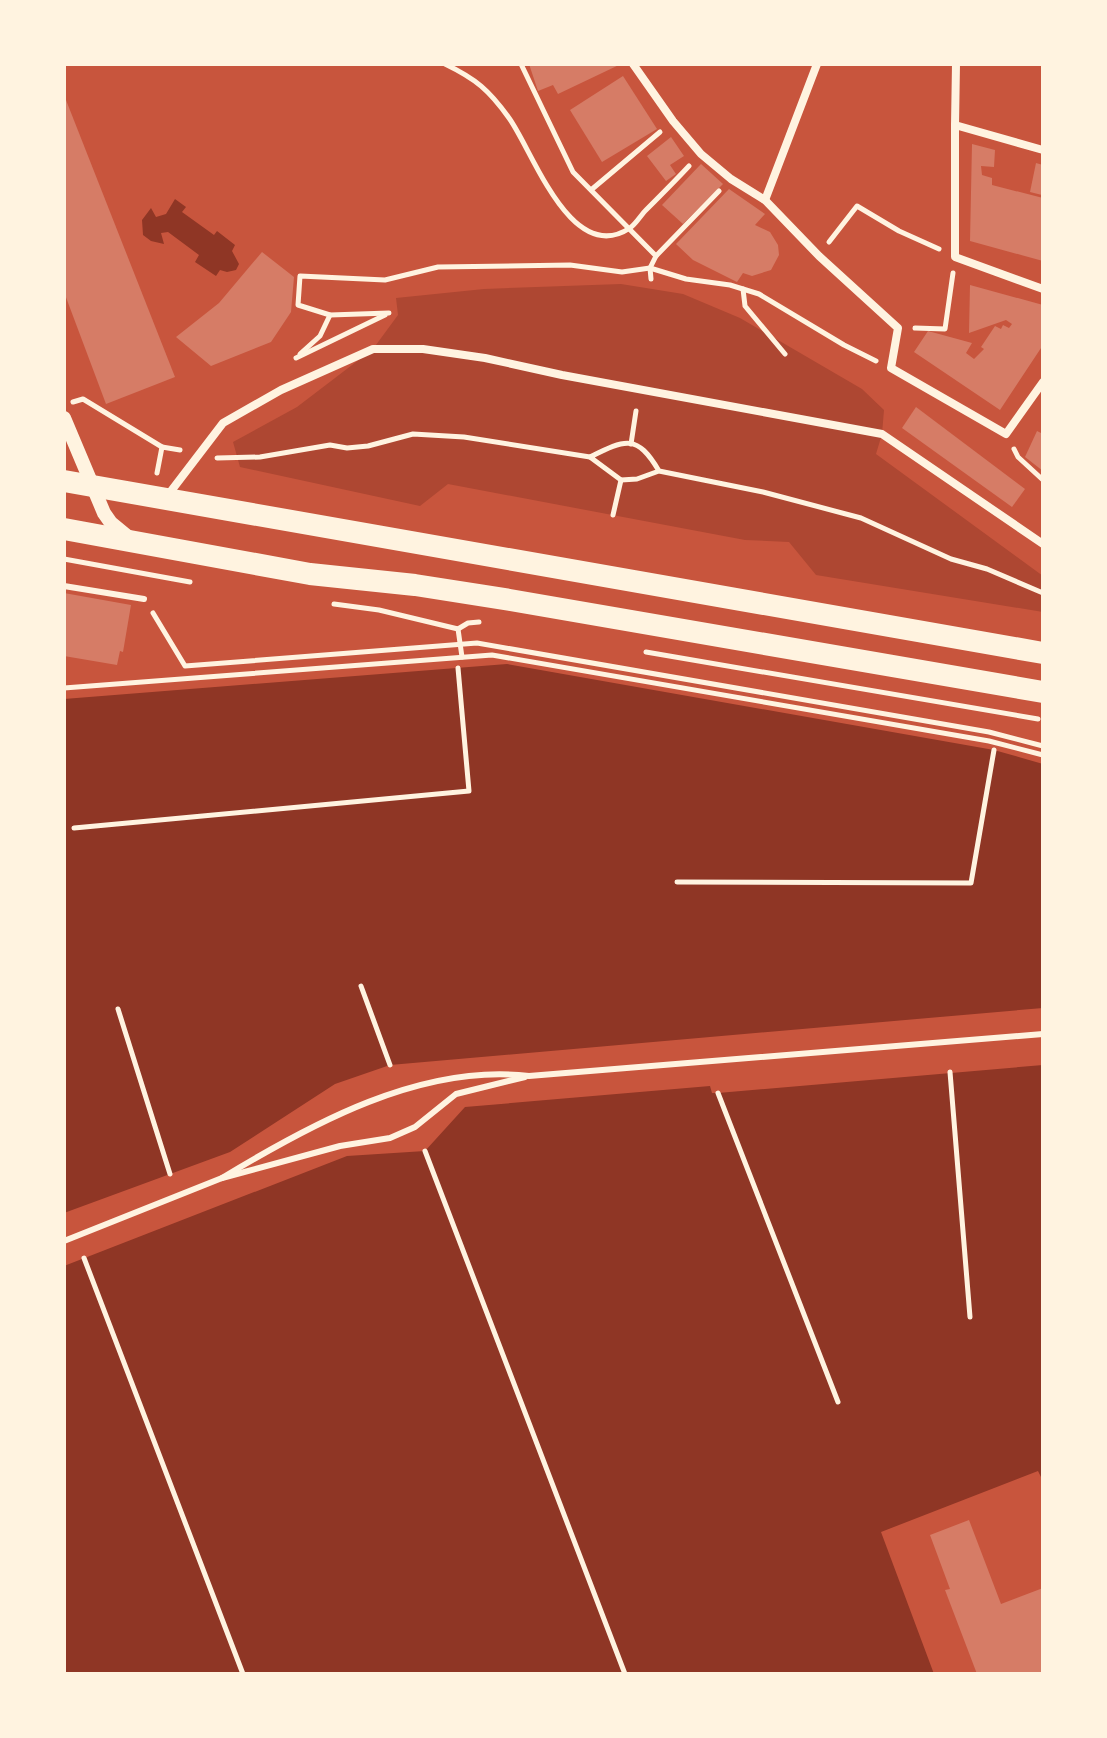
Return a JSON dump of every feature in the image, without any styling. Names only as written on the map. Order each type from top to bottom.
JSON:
[{"type":"highway","points":[[64,481],[1043,653]]},
{"type":"highway","points":[[64,529],[310,574],[415,585],[531,603],[1043,692]]},
{"type":"street","points":[[633,64],[673,121],[701,154],[731,179],[765,200],[819,256],[898,328],[891,368],[1006,434],[1043,382]]},
{"type":"street","points":[[765,200],[817,64]]},
{"type":"street","points":[[956,64],[955,257],[1043,289]]},
{"type":"street","points":[[955,125],[1043,150]]},
{"type":"street","points":[[161,499],[170,494],[198,452],[223,423],[281,390],[373,349],[423,349],[485,358],[882,434],[1043,544]]},
{"type":"street","points":[[64,420],[111,523],[135,541]]},
{"type":"lane","points":[[64,586],[144,599]]},
{"type":"lane","points":[[222,1178],[271,1149],[379,1096],[400,1089],[488,1075],[529,1076],[1043,1034]]},
{"type":"lane","points":[[64,1241],[222,1178],[294,1157],[390,1138],[415,1127],[456,1094],[529,1076]]},
{"type":"path","points":[[445,64],[476,79],[510,119],[534,167],[577,224],[594,235],[607,236],[629,228],[701,154]]},
{"type":"path","points":[[521,64],[573,172],[656,256]]},
{"type":"path","points":[[591,190],[673,121]]},
{"type":"path","points":[[651,279],[650,268],[656,256],[731,179]]},
{"type":"path","points":[[819,256],[857,206],[899,231],[955,257],[945,329],[898,328]]},
{"type":"path","points":[[296,358],[389,313],[330,315],[298,305],[300,276],[385,280],[438,267],[570,265],[622,272],[650,268],[759,294],[844,345],[891,368]]},
{"type":"path","points":[[743,289],[745,306],[785,354]]},
{"type":"path","points":[[320,336],[330,315]]},
{"type":"path","points":[[64,405],[83,399],[162,447],[198,452],[222,460],[330,445],[347,448],[368,446],[413,434],[464,437],[590,457],[621,480],[637,479],[659,471],[763,492],[861,518],[951,559],[987,569],[1043,593]]},
{"type":"path","points":[[631,444],[636,411]]},
{"type":"path","points":[[1006,434],[1018,457],[1043,480]]},
{"type":"path","points":[[590,457],[619,442],[631,444],[647,450],[659,471]]},
{"type":"path","points":[[613,515],[621,480]]},
{"type":"path","points":[[64,559],[190,582]]},
{"type":"path","points":[[144,599],[185,666],[477,643],[989,732],[1043,746]]},
{"type":"path","points":[[319,602],[379,610],[458,629],[468,623],[481,622]]},
{"type":"path","points":[[458,629],[462,657]]},
{"type":"path","points":[[638,650],[1043,720]]},
{"type":"path","points":[[64,688],[492,655],[989,741],[1043,755]]},
{"type":"path","points":[[74,828],[469,791],[458,668]]},
{"type":"path","points":[[677,882],[971,883],[994,750]]},
{"type":"path","points":[[361,986],[390,1065]]},
{"type":"path","points":[[118,1009],[170,1174]]},
{"type":"path","points":[[950,1072],[970,1317]]},
{"type":"path","points":[[718,1093],[838,1402]]},
{"type":"path","points":[[425,1151],[625,1674]]},
{"type":"path","points":[[84,1258],[243,1674]]},
{"type":"shaded area","points":[[175,199],[186,207],[182,212],[214,235],[217,231],[235,245],[232,251],[239,264],[236,270],[220,270],[216,276],[195,262],[199,255],[168,232],[161,233],[164,244],[143,235],[142,220],[151,208],[156,217],[166,214]]},
{"type":"shaded area","points":[[621,284],[683,294],[740,318],[862,389],[884,410],[876,454],[1043,576],[1043,612],[816,575],[789,542],[745,540],[448,484],[420,506],[240,467],[233,442],[297,407],[373,349],[398,315],[396,298],[484,289]]},
{"type":"shaded area","points":[[507,664],[994,750],[1043,764],[1043,1008],[390,1065],[335,1084],[230,1152],[64,1213],[64,699]]},
{"type":"shaded area","points":[[1043,1065],[1043,1481],[1038,1471],[881,1532],[934,1674],[64,1674],[64,1266],[347,1156],[425,1151],[465,1107],[710,1086],[712,1093],[718,1093]]},
{"type":"building","points":[[529,64],[621,64],[558,94],[553,85],[538,91]]},
{"type":"building","points":[[623,76],[657,129],[602,162],[570,110]]},
{"type":"building","points":[[64,95],[175,377],[106,404],[64,292]]},
{"type":"building","points":[[671,137],[684,156],[670,165],[676,174],[666,181],[647,156]]},
{"type":"building","points":[[972,144],[995,150],[994,167],[981,166],[982,175],[992,178],[992,185],[1043,198],[1043,261],[970,241]]},
{"type":"building","points":[[1036,163],[1043,165],[1042,195],[1030,192]]},
{"type":"building","points":[[701,164],[723,184],[683,224],[662,205]]},
{"type":"building","points":[[729,189],[765,214],[755,225],[770,232],[778,245],[779,255],[771,270],[752,276],[743,273],[737,282],[693,260],[676,244]]},
{"type":"building","points":[[262,252],[294,277],[291,312],[271,342],[211,366],[176,337],[219,303]]},
{"type":"building","points":[[970,285],[1043,305],[1043,345],[1000,410],[914,352],[928,331],[972,343],[966,353],[974,359],[984,349],[981,347],[995,326],[1009,328],[1012,324],[1006,320],[969,333]]},
{"type":"building","points":[[916,407],[1025,489],[1012,507],[902,428]]},
{"type":"building","points":[[1037,431],[1043,434],[1043,471],[1025,457]]},
{"type":"building","points":[[64,593],[131,605],[123,652],[120,651],[117,665],[64,656]]},
{"type":"building","points":[[969,1520],[1001,1604],[1043,1588],[1043,1674],[977,1674],[945,1590],[950,1589],[930,1535]]}]
